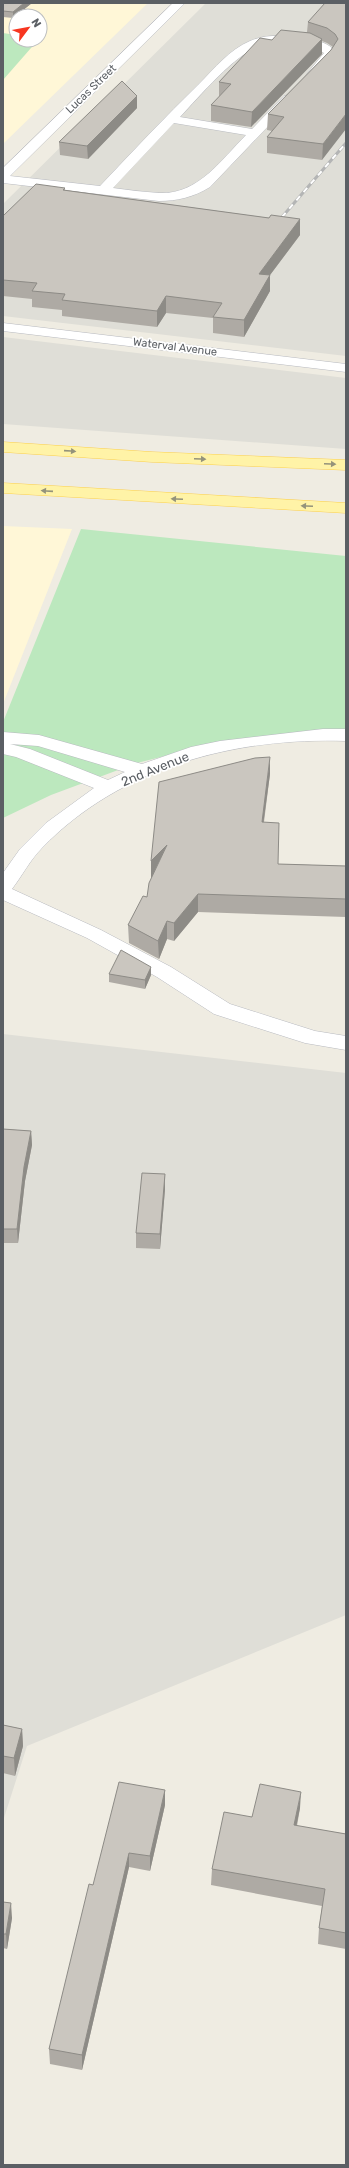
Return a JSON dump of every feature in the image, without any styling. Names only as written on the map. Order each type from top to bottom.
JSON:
[{"type":"main road","points":[[3,447],[152,457],[346,465]]},
{"type":"main road","points":[[3,488],[346,508]]},
{"type":"street","name":"Lucas Street","points":[[3,175],[180,3]]},
{"type":"street","points":[[3,179],[103,191],[159,197],[183,195],[195,191],[205,184],[302,85],[325,61],[330,53],[325,48],[294,40],[271,39],[256,43],[231,59],[170,119],[103,191]]},
{"type":"street","points":[[170,119],[255,133]]},
{"type":"street","name":"Waterval Avenue","points":[[3,327],[346,368]]},
{"type":"street","name":"2nd Avenue","points":[[3,887],[35,844],[68,816],[110,788],[144,771],[198,752],[247,742],[330,734],[346,735]]},
{"type":"street","points":[[3,738],[39,741],[144,771]]},
{"type":"street","points":[[3,748],[36,757],[110,788]]},
{"type":"street","points":[[3,893],[94,934],[164,972],[222,1010],[313,1038],[346,1043]]},
{"type":"shaded area","points":[[3,3],[148,3],[3,144]]},
{"type":"shaded area","points":[[206,3],[346,3],[346,356],[3,316],[3,204]]},
{"type":"shaded area","points":[[3,337],[346,378],[346,449],[3,424]]},
{"type":"shaded area","points":[[3,526],[72,529],[3,704]]},
{"type":"shaded area","points":[[3,1034],[346,1073],[346,1615],[27,1746],[3,1821]]},
{"type":"green space","points":[[3,33],[8,34],[8,48],[31,48],[3,80]]},
{"type":"green space","points":[[81,529],[346,556],[346,737],[217,743],[137,763],[51,795],[3,818],[3,722]]},
{"type":"building","points":[[3,3],[24,3],[18,8],[8,8],[8,12],[3,11]]},
{"type":"building","points":[[325,3],[346,3],[346,114],[323,144],[267,137],[284,117],[268,114],[331,50],[338,39],[335,34],[327,28],[308,22]]},
{"type":"building","points":[[281,30],[310,33],[322,39],[252,112],[211,105],[231,84],[219,82],[260,38],[272,40]]},
{"type":"building","points":[[122,81],[137,96],[87,146],[59,142]]},
{"type":"building","points":[[36,184],[65,188],[63,190],[269,218],[271,215],[300,219],[259,274],[270,275],[244,320],[213,317],[222,303],[166,296],[157,311],[62,300],[65,294],[32,291],[37,283],[3,280],[3,216]]},
{"type":"building","points":[[270,757],[262,822],[279,823],[278,864],[346,866],[346,899],[198,894],[174,923],[167,921],[158,941],[128,925],[143,896],[147,897],[149,883],[167,845],[151,861],[159,782],[255,758]]},
{"type":"building","points":[[121,950],[151,967],[145,980],[109,974]]},
{"type":"building","points":[[3,1129],[31,1131],[24,1167],[17,1229],[3,1229]]},
{"type":"building","points":[[142,1173],[165,1174],[160,1234],[136,1233]]},
{"type":"building","points":[[3,1725],[22,1729],[14,1758],[3,1756]]},
{"type":"building","points":[[119,1782],[165,1790],[150,1856],[129,1853],[82,2055],[49,2049],[89,1884],[93,1885]]},
{"type":"building","points":[[260,1784],[301,1792],[294,1825],[346,1834],[346,1933],[319,1928],[325,1889],[212,1869],[224,1812],[252,1817]]},
{"type":"building","points":[[3,1902],[11,1903],[6,1934],[3,1934]]},
{"type":"railway","points":[[282,217],[346,143]]}]
